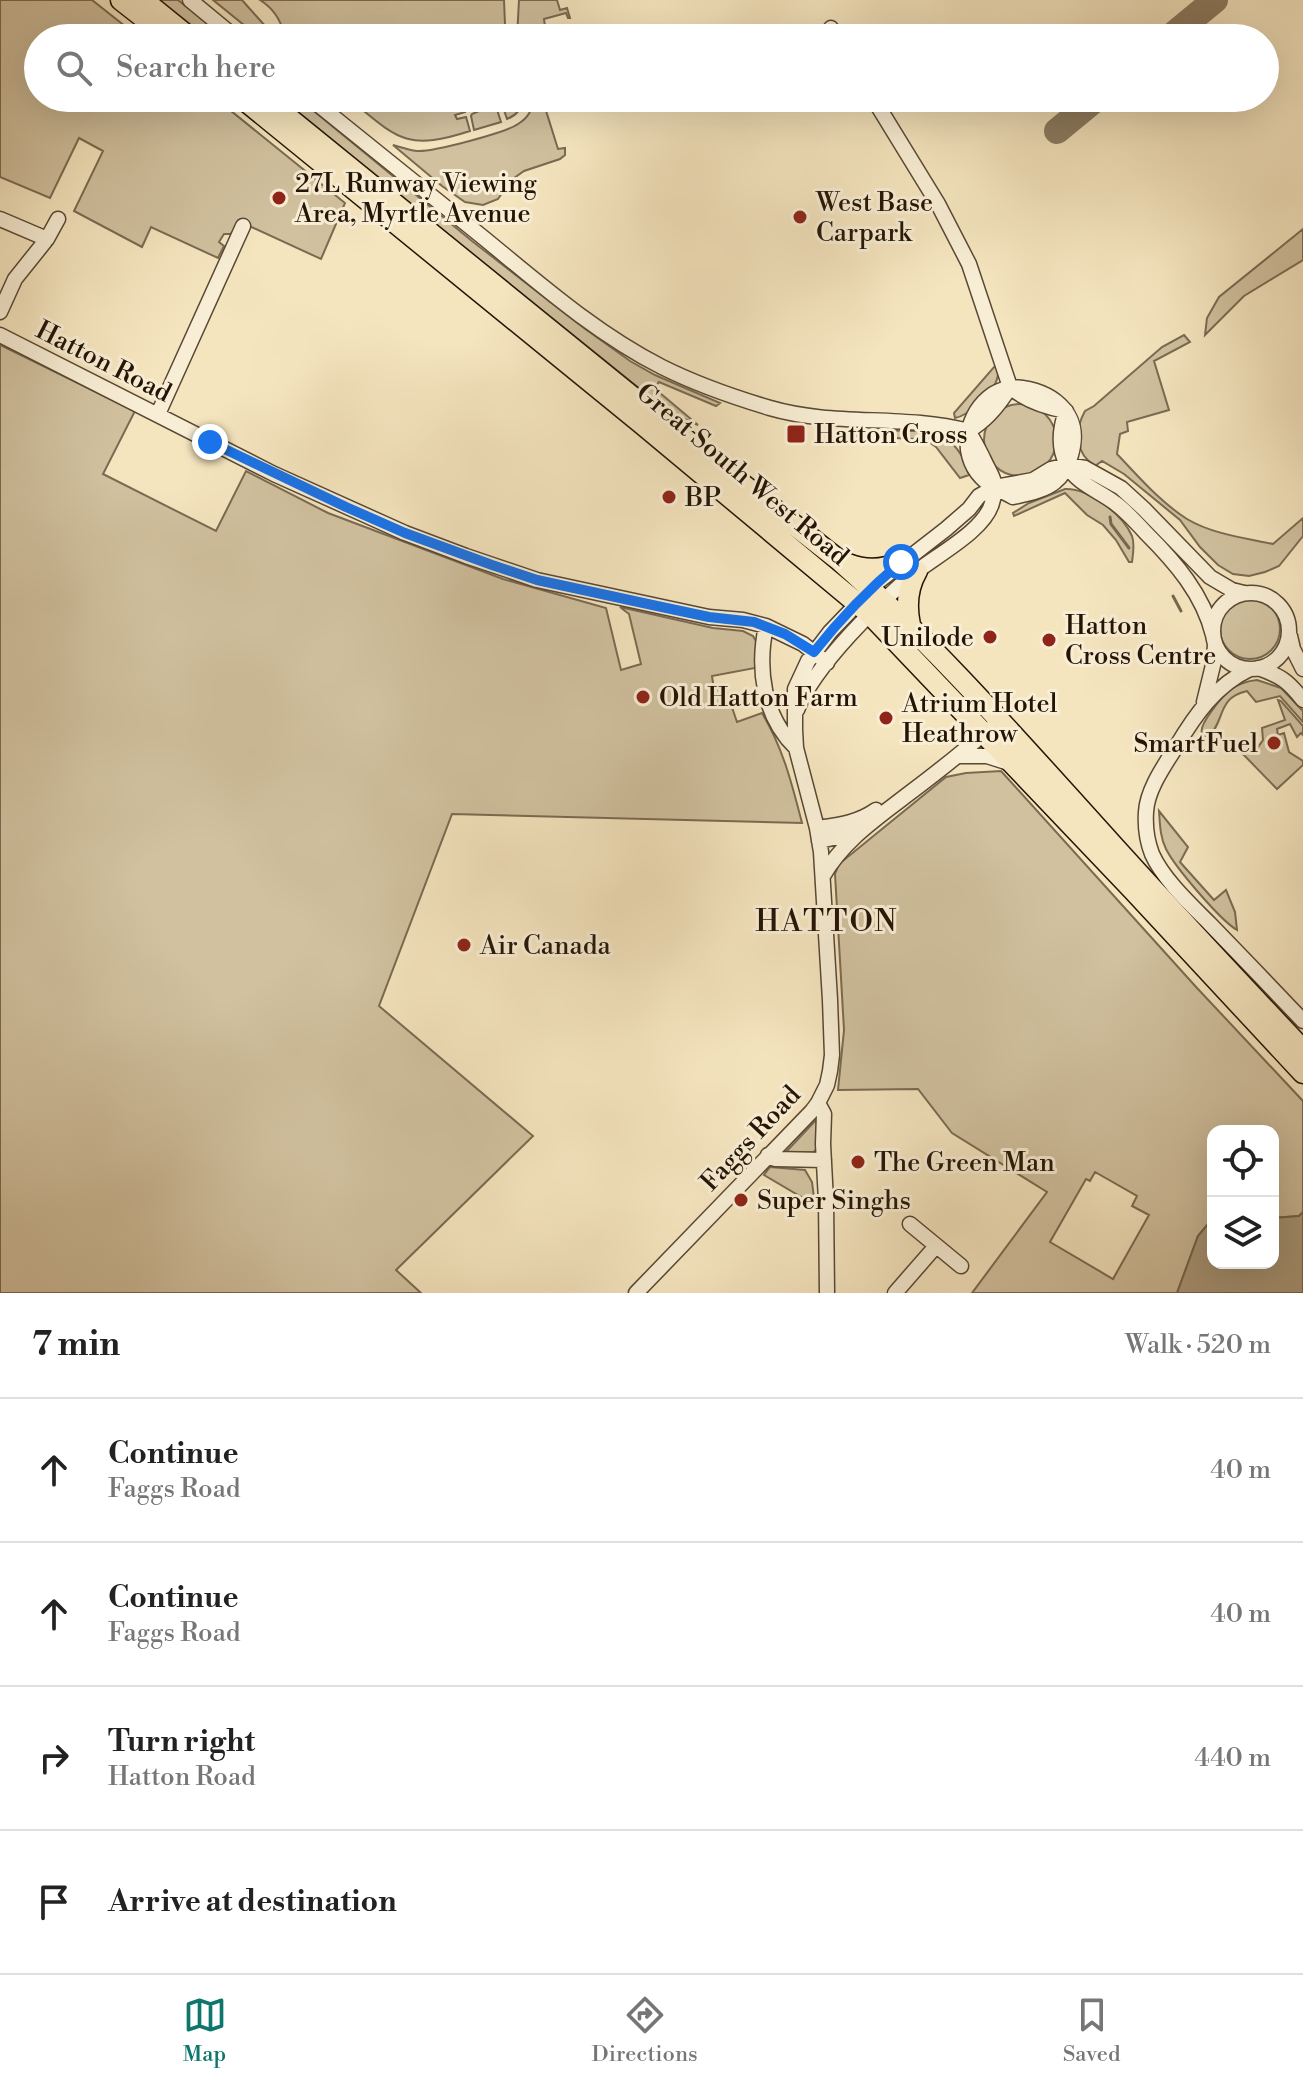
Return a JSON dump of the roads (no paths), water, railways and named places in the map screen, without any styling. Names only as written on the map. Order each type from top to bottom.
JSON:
[{"type":"highway","points":[[121,0],[151,24]]},
{"type":"highway","points":[[143,0],[173,24]]},
{"type":"highway","name":"Great South West Road","points":[[259,112],[663,440],[910,625],[1013,765],[1303,1073]]},
{"type":"highway","name":"Great South West Road","points":[[281,112],[840,561],[985,726],[1155,891],[1303,1050]]},
{"type":"highway","points":[[840,561],[856,568],[909,567],[912,579],[908,594],[910,625]]},
{"type":"street","points":[[190,0],[219,24]]},
{"type":"street","points":[[327,112],[568,307],[662,367],[706,387],[774,409],[840,420],[916,422],[968,431],[992,471],[995,487],[989,512],[982,521],[909,567],[873,600],[807,691],[795,715]]},
{"type":"street","points":[[882,112],[938,204],[969,264],[1010,387]]},
{"type":"street","points":[[0,219],[47,239]]},
{"type":"street","points":[[0,312],[15,279],[47,239],[58,219]]},
{"type":"street","points":[[158,414],[243,226]]},
{"type":"street","name":"Hatton Road","points":[[0,335],[274,474],[405,533],[549,582],[709,617],[766,626],[803,644],[827,663]]},
{"type":"street","points":[[968,431],[982,423],[1010,387]]},
{"type":"street","points":[[1010,387],[1044,393],[1066,411],[1060,427],[1061,450],[1067,465],[1079,481],[1122,508],[1163,550],[1194,590],[1225,658],[1234,665],[1273,673],[1290,683],[1303,700]]},
{"type":"street","points":[[995,487],[1013,497],[1027,494],[1057,481],[1067,465]]},
{"type":"street","points":[[1067,465],[1085,468],[1121,488],[1210,577],[1232,590],[1261,594],[1277,603],[1284,611],[1293,649],[1303,669]]},
{"type":"street","points":[[1203,706],[1214,661],[1214,625],[1219,610],[1229,599],[1244,593]]},
{"type":"street","name":"Faggs Road","points":[[645,1290],[818,1103],[827,1085],[832,1055],[823,877],[818,834],[796,748],[795,689],[814,652],[830,632],[873,600]]},
{"type":"street","points":[[766,626],[764,692],[773,717],[796,748]]},
{"type":"street","points":[[1289,628],[1289,638],[1281,654],[1266,666],[1254,668],[1229,681],[1203,706],[1167,760],[1147,802],[1146,814],[1148,842],[1163,872],[1303,1021]]},
{"type":"street","points":[[823,877],[833,860],[858,833],[958,756],[985,726]]},
{"type":"street","points":[[818,834],[868,815],[985,726]]},
{"type":"street","points":[[958,756],[987,756],[1013,765]]},
{"type":"street","points":[[818,834],[844,837],[858,833]]},
{"type":"street","points":[[818,1103],[824,1114],[827,1293]]},
{"type":"street","points":[[768,1155],[775,1159],[824,1160]]},
{"type":"street","points":[[910,1224],[961,1266]]},
{"type":"street","points":[[895,1293],[936,1246]]},
{"type":"waterway","points":[[1110,517],[1111,524],[1129,548]]},
{"type":"waterway","points":[[1173,596],[1181,611]]},
{"type":"place","name":"27L Runway Viewing Area, Myrtle Avenue","points":[[279,198]]},
{"type":"place","name":"West Base Carpark","points":[[800,217]]},
{"type":"place","name":"Hatton Cross","points":[[796,434]]},
{"type":"place","name":"BP","points":[[669,497]]},
{"type":"place","name":"Unilode","points":[[990,637]]},
{"type":"place","name":"Hatton Cross Centre","points":[[1049,640]]},
{"type":"place","name":"Old Hatton Farm","points":[[643,697]]},
{"type":"place","name":"Atrium Hotel Heathrow","points":[[886,718]]},
{"type":"place","name":"SmartFuel","points":[[1274,743]]},
{"type":"place","name":"Air Canada","points":[[464,945]]},
{"type":"place","name":"The Green Man","points":[[858,1162]]},
{"type":"place","name":"Super Singhs","points":[[741,1200]]},
{"type":"district","name":"HATTON","points":[[827,921]]}]
